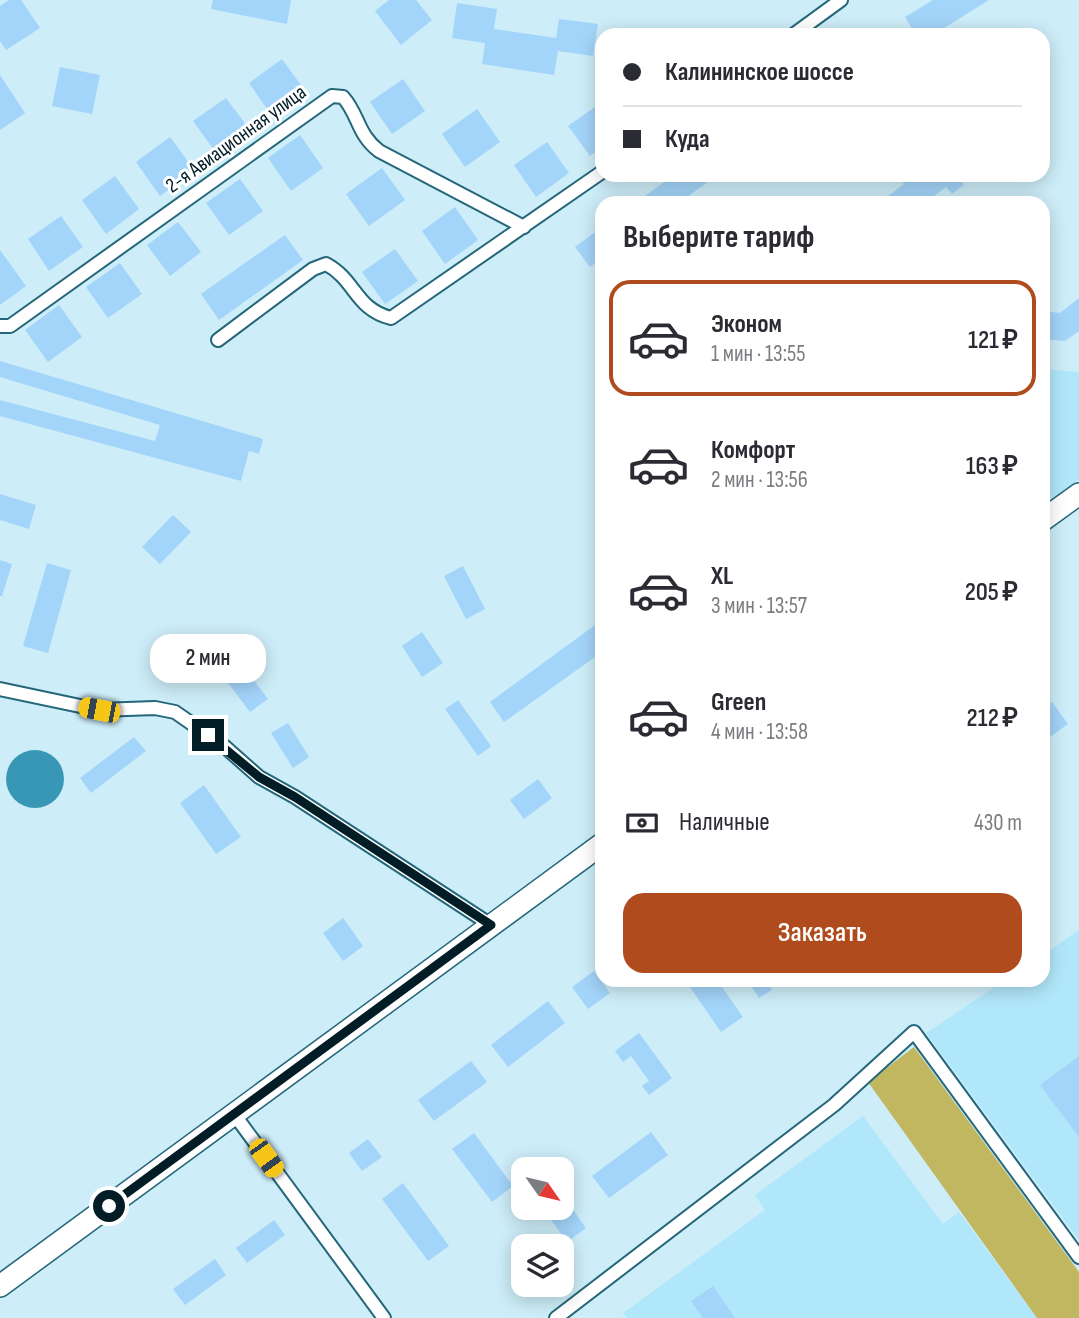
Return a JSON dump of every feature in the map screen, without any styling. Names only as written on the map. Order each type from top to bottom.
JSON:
[{"type":"main road","points":[[1050,515],[1079,494]]},
{"type":"main road","points":[[0,1286],[595,849]]},
{"type":"street","points":[[803,28],[841,0]]},
{"type":"street","name":"2-я Авиационная улица","points":[[0,326],[10,326],[331,96],[343,97],[350,104],[366,141],[379,151],[524,227]]},
{"type":"street","points":[[218,340],[313,269],[326,264],[337,271],[372,313],[391,318],[595,177]]},
{"type":"street","points":[[0,689],[99,710],[155,708],[175,712],[224,746],[259,777],[295,797],[491,925]]},
{"type":"street","points":[[556,1318],[834,1105],[914,1032],[1079,1257]]},
{"type":"street","points":[[234,1114],[384,1318]]},
{"type":"shaded area","points":[[1050,370],[1079,372],[1079,479],[1050,500]]},
{"type":"shaded area","points":[[29,750],[41,750],[56,758],[64,773],[64,785],[56,800],[41,808],[29,808],[14,800],[6,785],[6,773],[14,758]]},
{"type":"shaded area","points":[[1079,930],[1079,1240],[926,1033],[995,987],[1050,987],[1050,950]]},
{"type":"shaded area","points":[[914,1047],[1079,1272],[1079,1318],[1037,1318],[868,1082]]},
{"type":"shaded area","points":[[863,1116],[943,1224],[959,1212],[1037,1318],[627,1318],[623,1313],[765,1210],[755,1195]]},
{"type":"building","points":[[9,0],[21,0],[40,28],[6,50],[0,41],[0,6]]},
{"type":"building","points":[[213,0],[291,0],[287,24],[211,9]]},
{"type":"building","points":[[389,0],[416,0],[432,20],[401,45],[375,11]]},
{"type":"building","points":[[933,0],[989,0],[944,28],[912,28],[905,17]]},
{"type":"building","points":[[457,3],[497,9],[494,29],[556,38],[559,19],[598,24],[595,28],[593,56],[558,51],[554,75],[482,64],[485,43],[452,38]]},
{"type":"building","points":[[282,59],[306,92],[272,116],[249,83]]},
{"type":"building","points":[[60,67],[100,75],[92,114],[52,106]]},
{"type":"building","points":[[0,75],[25,113],[0,130]]},
{"type":"building","points":[[403,79],[425,111],[392,134],[370,102]]},
{"type":"building","points":[[226,98],[250,130],[217,154],[193,121]]},
{"type":"building","points":[[595,107],[595,153],[590,156],[568,126]]},
{"type":"building","points":[[477,109],[500,142],[465,167],[442,134]]},
{"type":"building","points":[[300,135],[323,168],[291,191],[268,158]]},
{"type":"building","points":[[170,137],[195,171],[160,196],[136,162]]},
{"type":"building","points":[[547,142],[569,173],[536,197],[514,165]]},
{"type":"building","points":[[382,168],[405,200],[369,226],[346,194]]},
{"type":"building","points":[[115,176],[139,209],[106,234],[82,200]]},
{"type":"building","points":[[240,179],[263,211],[229,235],[206,203]]},
{"type":"building","points":[[664,182],[708,182],[688,196],[645,196]]},
{"type":"building","points":[[903,182],[962,182],[964,185],[952,194],[946,187],[934,196],[888,196],[904,184]]},
{"type":"building","points":[[455,207],[478,240],[445,264],[422,231]]},
{"type":"building","points":[[61,216],[83,247],[49,271],[28,239]]},
{"type":"building","points":[[178,222],[201,252],[170,276],[147,245]]},
{"type":"building","points":[[595,232],[595,263],[590,267],[575,247]]},
{"type":"building","points":[[285,235],[303,260],[219,320],[201,294]]},
{"type":"building","points":[[395,249],[418,281],[385,304],[362,272]]},
{"type":"building","points":[[0,250],[26,286],[0,305]]},
{"type":"building","points":[[120,263],[142,294],[108,318],[86,287]]},
{"type":"building","points":[[1079,298],[1079,331],[1065,341],[1050,340],[1050,312],[1060,313]]},
{"type":"building","points":[[59,305],[82,337],[48,362],[25,330]]},
{"type":"building","points":[[0,361],[263,439],[259,454],[249,451],[241,481],[0,416],[0,400],[155,441],[160,425],[0,377]]},
{"type":"building","points":[[0,494],[36,505],[29,529],[0,520]]},
{"type":"building","points":[[173,515],[191,532],[160,564],[142,547]]},
{"type":"building","points":[[0,560],[12,564],[2,596],[0,596]]},
{"type":"building","points":[[47,563],[71,570],[48,653],[23,646]]},
{"type":"building","points":[[463,566],[485,609],[466,619],[444,576]]},
{"type":"building","points":[[595,625],[595,657],[504,722],[490,702]]},
{"type":"building","points":[[422,632],[443,663],[422,677],[402,646]]},
{"type":"building","points":[[231,650],[268,699],[250,712],[213,663]]},
{"type":"building","points":[[458,700],[491,746],[478,756],[445,709]]},
{"type":"building","points":[[1052,702],[1068,724],[1050,737]]},
{"type":"building","points":[[288,723],[309,757],[293,768],[271,733]]},
{"type":"building","points":[[134,737],[146,751],[91,793],[80,778]]},
{"type":"building","points":[[538,779],[552,798],[524,819],[510,800]]},
{"type":"building","points":[[204,785],[241,837],[216,854],[180,803]]},
{"type":"building","points":[[343,918],[363,946],[343,961],[323,933]]},
{"type":"building","points":[[594,971],[595,987],[606,987],[610,993],[588,1009],[572,987]]},
{"type":"building","points":[[690,987],[722,987],[743,1017],[721,1032]]},
{"type":"building","points":[[752,987],[770,987],[772,990],[759,998]]},
{"type":"building","points":[[548,1001],[565,1023],[508,1067],[491,1045]]},
{"type":"building","points":[[639,1033],[672,1078],[649,1095],[642,1086],[649,1081],[631,1056],[623,1062],[615,1051]]},
{"type":"building","points":[[1079,1056],[1079,1137],[1040,1085]]},
{"type":"building","points":[[471,1061],[487,1082],[434,1121],[418,1100]]},
{"type":"building","points":[[651,1132],[668,1155],[609,1198],[592,1176]]},
{"type":"building","points":[[474,1133],[511,1183],[511,1188],[492,1202],[452,1149]]},
{"type":"building","points":[[368,1139],[382,1157],[362,1171],[349,1153]]},
{"type":"building","points":[[403,1183],[449,1246],[428,1261],[382,1199]]},
{"type":"building","points":[[574,1211],[586,1228],[574,1237],[574,1234],[561,1234],[551,1220],[574,1220]]},
{"type":"building","points":[[274,1220],[285,1235],[247,1263],[236,1248]]},
{"type":"building","points":[[215,1259],[226,1275],[185,1305],[173,1289]]},
{"type":"building","points":[[713,1286],[735,1318],[703,1318],[691,1301]]},
{"type":"route","points":[[109,1206],[491,925],[295,797],[259,777],[208,735]]}]
